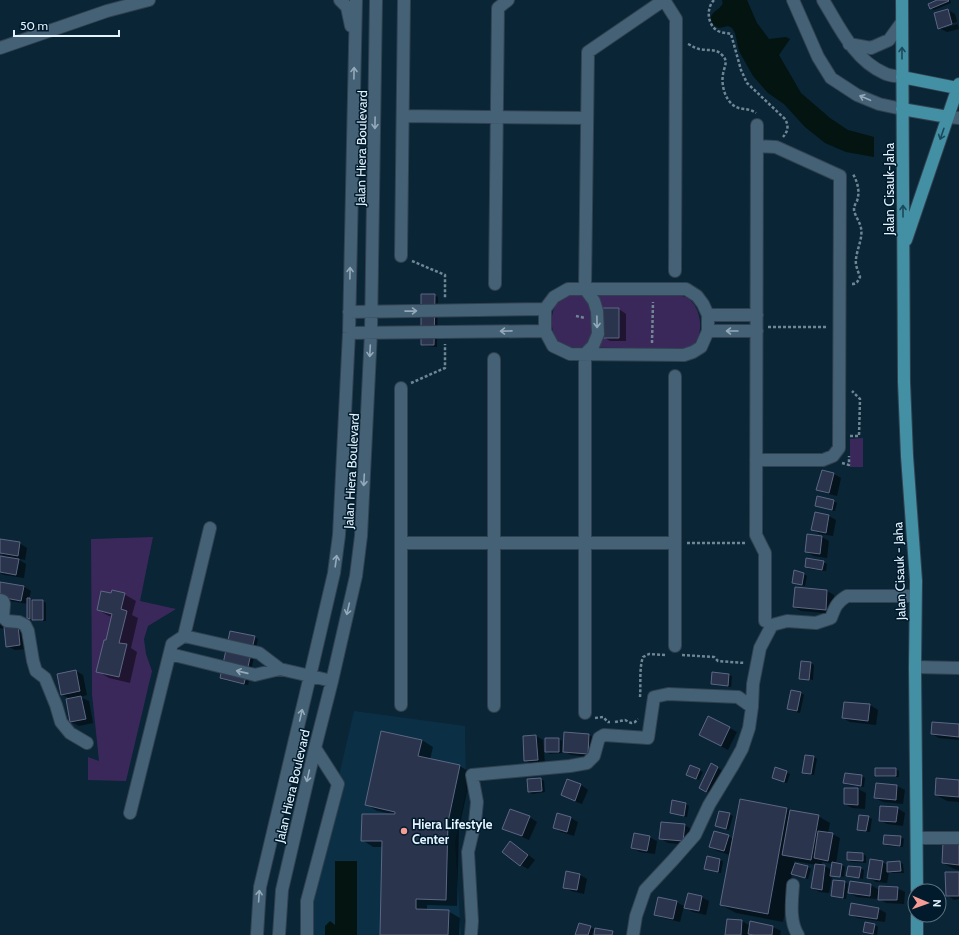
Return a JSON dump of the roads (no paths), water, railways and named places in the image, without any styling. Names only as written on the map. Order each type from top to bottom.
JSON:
[{"type":"main road","name":"Jalan Cisauk-Jaha","points":[[902,0],[903,250]]},
{"type":"main road","points":[[902,77],[958,87]]},
{"type":"main road","name":"Jalan Cisauk-Jaha","points":[[903,250],[953,117],[958,87]]},
{"type":"main road","points":[[902,108],[953,117]]},
{"type":"main road","name":"Jalan Cisauk - Jaha","points":[[903,250],[904,382],[907,456],[916,581],[915,666],[917,883]]},
{"type":"main road","points":[[917,923],[917,935]]},
{"type":"street","points":[[0,48],[107,11],[149,0]]},
{"type":"street","points":[[340,0],[347,7],[355,44]]},
{"type":"street","name":"Jalan Hiera Boulevard","points":[[257,935],[260,887],[334,573],[339,535],[350,333],[356,0]]},
{"type":"street","name":"Jalan Hiera Boulevard","points":[[279,935],[282,890],[356,576],[362,536],[372,312],[376,0]]},
{"type":"street","points":[[401,256],[404,0]]},
{"type":"street","points":[[495,284],[498,8],[508,0]]},
{"type":"street","points":[[585,713],[585,354],[593,346],[598,334],[597,311],[594,301],[585,289],[588,52],[664,0],[676,19],[675,271]]},
{"type":"street","points":[[792,0],[818,57],[831,78],[857,95],[879,104],[902,108]]},
{"type":"street","points":[[823,0],[849,44],[869,64],[884,74],[902,77]]},
{"type":"street","points":[[849,44],[870,48],[889,40],[902,22]]},
{"type":"street","points":[[403,116],[587,118]]},
{"type":"street","points":[[757,125],[756,535],[765,553],[765,621]]},
{"type":"street","points":[[756,460],[823,460],[833,456],[839,448],[840,176],[776,147],[757,146]]},
{"type":"street","points":[[568,289],[585,289],[686,289],[697,296],[703,304],[708,316],[708,331],[701,347],[684,355],[570,354],[553,346],[545,330],[545,309],[554,297],[568,289]]},
{"type":"street","points":[[350,312],[545,309]]},
{"type":"street","points":[[445,311],[445,332]]},
{"type":"street","points":[[708,316],[757,324]]},
{"type":"street","points":[[708,331],[757,324]]},
{"type":"street","points":[[350,333],[545,330]]},
{"type":"street","points":[[494,359],[494,706]]},
{"type":"street","points":[[675,376],[675,651]]},
{"type":"street","points":[[401,388],[401,705]]},
{"type":"street","points":[[130,813],[172,644],[184,636],[210,528]]},
{"type":"street","points":[[401,543],[675,543]]},
{"type":"street","points":[[633,935],[636,916],[645,890],[695,835],[709,805],[742,749],[749,728],[753,684],[760,648],[772,625],[787,621],[816,624],[831,618],[835,606],[848,596],[916,596]]},
{"type":"street","points":[[0,600],[3,601],[4,604],[3,617],[7,621],[19,622],[25,625],[28,631],[36,671],[45,678],[61,722],[70,733],[86,743]]},
{"type":"street","points":[[184,636],[259,653],[280,669],[332,681]]},
{"type":"street","points":[[170,654],[255,675],[280,669]]},
{"type":"street","points":[[915,666],[959,668]]},
{"type":"street","points":[[471,935],[472,920],[468,852],[475,822],[477,802],[472,775],[570,766],[586,762],[594,756],[599,738],[604,735],[648,738],[654,697],[668,694],[738,697],[752,707]]},
{"type":"street","points":[[307,935],[307,901],[338,784],[315,748]]},
{"type":"street","points":[[917,838],[959,838]]},
{"type":"street","points":[[793,885],[793,924],[798,935]]},
{"type":"place","name":"Hiera Lifestyle Center","points":[[404,831]]}]
